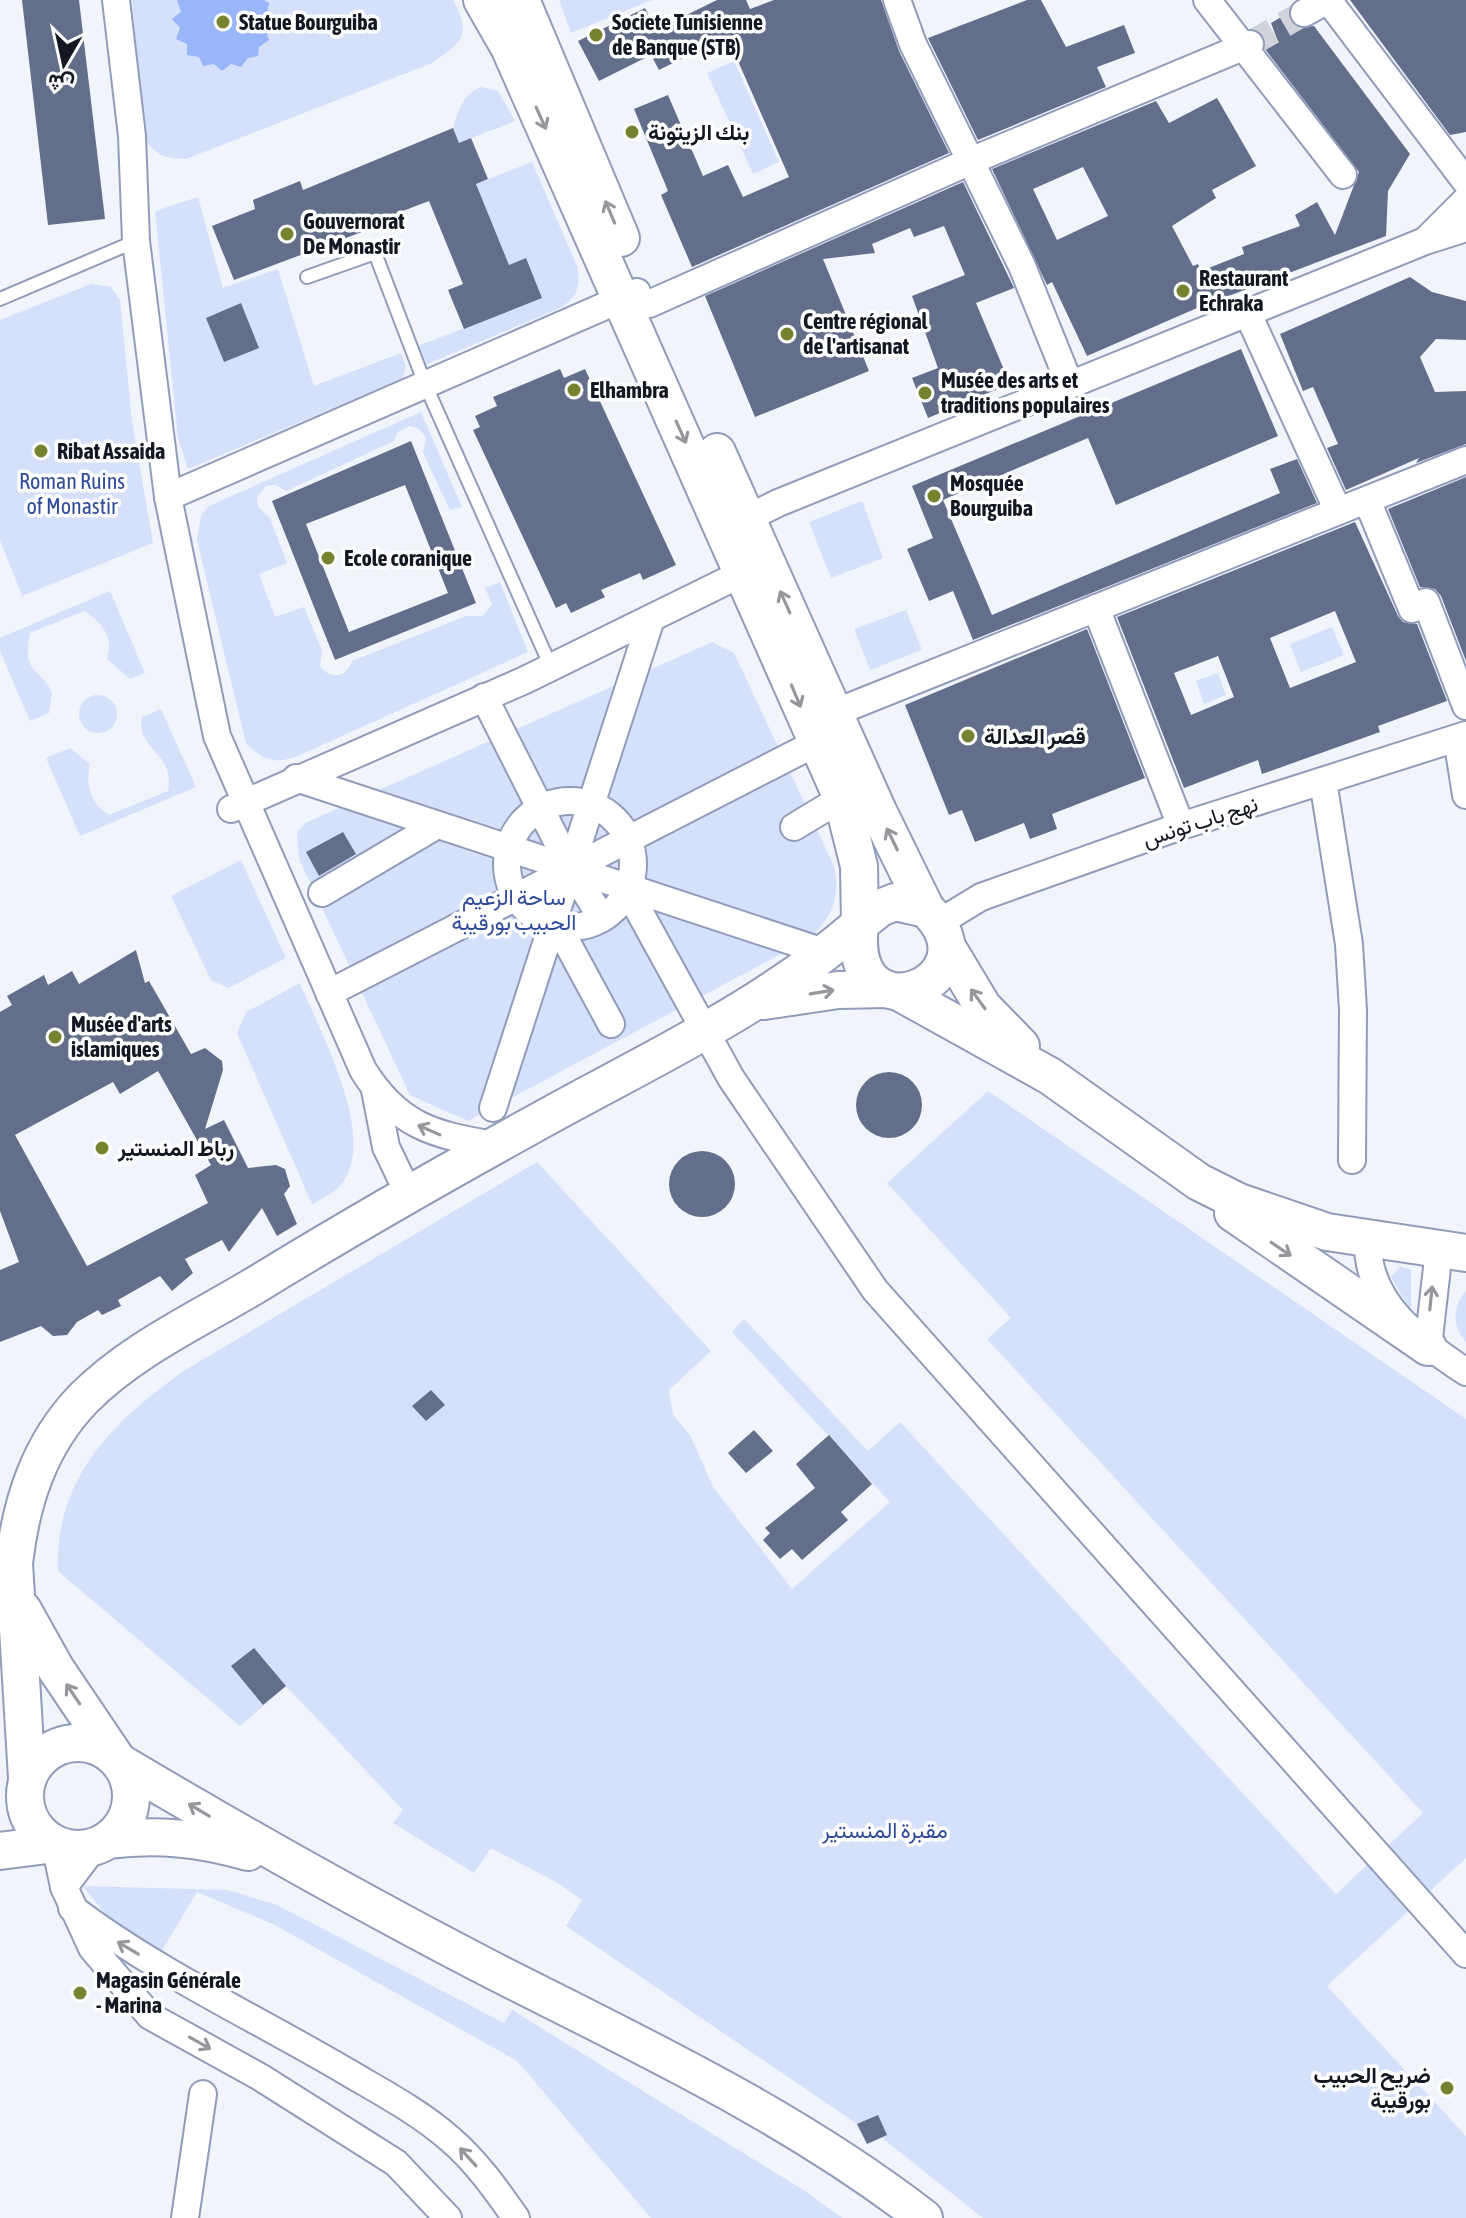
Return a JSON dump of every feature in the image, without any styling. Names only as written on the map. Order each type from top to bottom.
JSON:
[{"type":"main road","points":[[482,0],[638,297],[758,515],[755,567],[816,743],[842,798],[859,866],[860,924],[857,946],[862,968],[892,991],[1050,1076],[1199,1182],[1276,1246],[1428,1347]]},
{"type":"main road","points":[[521,0],[638,297]]},
{"type":"main road","points":[[755,567],[834,713],[938,926],[983,1007],[1050,1076]]},
{"type":"main road","points":[[55,1844],[34,1826],[28,1814],[14,1563],[26,1493],[39,1461],[82,1400],[138,1356],[409,1195],[758,1002],[827,953],[880,908],[895,902],[938,926]]},
{"type":"main road","points":[[758,1002],[838,990],[892,991],[927,985],[938,975],[938,926]]},
{"type":"main road","points":[[1199,1182],[1285,1220],[1368,1241],[1453,1252]]},
{"type":"main road","points":[[16,1598],[56,1669],[130,1782],[128,1815],[101,1843]]},
{"type":"main road","points":[[0,1821],[15,1805],[36,1762],[66,1743],[93,1745],[290,1864],[711,2081],[810,2138],[924,2218]]},
{"type":"main road","points":[[0,1851],[55,1844],[80,1849],[147,1835],[203,1840],[290,1864]]},
{"type":"street","points":[[116,0],[132,136],[136,241],[168,497],[217,736],[237,806],[306,965],[329,993],[375,1090],[386,1147],[409,1195]]},
{"type":"street","points":[[897,0],[913,44],[973,160],[1022,266],[1070,385]]},
{"type":"street","points":[[1207,0],[1247,45],[1343,175]]},
{"type":"street","points":[[1304,13],[1328,0],[1466,182]]},
{"type":"street","points":[[168,497],[425,384],[1247,45]]},
{"type":"street","points":[[1425,241],[1466,200]]},
{"type":"street","points":[[758,515],[1425,241],[1466,228]]},
{"type":"street","points":[[1248,314],[1338,511]]},
{"type":"street","points":[[834,713],[1466,460]]},
{"type":"street","points":[[1367,500],[1412,609],[1426,602],[1466,706]]},
{"type":"street","points":[[237,806],[551,667],[755,567]]},
{"type":"street","points":[[1096,608],[1181,826]]},
{"type":"street","points":[[493,1108],[556,925],[651,619]]},
{"type":"street","points":[[484,697],[543,808],[571,869],[602,918]]},
{"type":"street","points":[[1461,737],[1466,795]]},
{"type":"street","name":"نهج باب تونس","points":[[938,926],[981,897],[1181,826],[1461,737]]},
{"type":"street","points":[[329,993],[816,743]]},
{"type":"street","points":[[296,778],[827,953]]},
{"type":"street","points":[[1323,781],[1349,944],[1353,1010],[1352,1160]]},
{"type":"street","points":[[794,827],[842,798]]},
{"type":"street","points":[[569,800],[592,805],[608,813],[623,828],[634,870],[628,889],[616,909],[602,918],[577,927],[556,925],[537,917],[517,897],[507,867],[509,848],[517,829],[543,808],[569,800]]},
{"type":"street","points":[[322,893],[437,825]]},
{"type":"street","points":[[628,889],[731,1078],[875,1290],[1466,1954]]},
{"type":"street","points":[[556,925],[611,1024]]},
{"type":"street","points":[[375,1090],[430,1132],[495,1145]]},
{"type":"street","points":[[1368,1241],[1367,1257],[1376,1285],[1398,1316],[1428,1347],[1466,1372]]},
{"type":"street","points":[[1428,1347],[1453,1252]]},
{"type":"street","points":[[68,1898],[101,1843]]},
{"type":"street","points":[[55,1844],[68,1898],[92,1948],[150,2016],[260,2077],[396,2163],[448,2218]]},
{"type":"street","points":[[68,1898],[144,1958],[411,2109],[452,2140],[490,2182],[516,2218]]},
{"type":"street","points":[[185,2218],[203,2094]]},
{"type":"lane","points":[[0,299],[136,241]]},
{"type":"lane","points":[[307,277],[375,253],[425,384],[551,667]]},
{"type":"green space","points":[[132,0],[453,0],[463,30],[457,43],[432,63],[186,159],[179,159],[156,152],[144,137]]},
{"type":"green space","points":[[559,0],[652,0],[571,33]]},
{"type":"green space","points":[[734,61],[779,162],[753,174],[707,73]]},
{"type":"green space","points":[[481,87],[498,91],[515,121],[459,143],[453,128],[459,109],[469,94]]},
{"type":"green space","points":[[532,162],[577,266],[579,280],[576,292],[558,309],[425,365],[418,346],[542,298],[509,265],[476,184]]},
{"type":"green space","points":[[198,197],[223,288],[278,269],[314,386],[401,353],[406,366],[403,379],[188,469],[178,438],[155,211]]},
{"type":"green space","name":"Roman Ruins of Monastir","points":[[91,284],[111,287],[120,300],[132,421],[153,543],[22,596],[0,540],[0,320]]},
{"type":"green space","points":[[421,412],[462,507],[450,510],[423,453],[426,438],[419,429],[410,426],[398,432],[394,441],[286,491],[275,485],[266,486],[257,497],[258,507],[270,518],[287,563],[259,574],[275,617],[304,607],[322,650],[320,666],[329,674],[338,675],[350,667],[352,661],[466,616],[483,616],[492,604],[485,588],[500,582],[528,652],[300,755],[285,760],[265,758],[246,744],[197,540],[201,515],[209,506]]},
{"type":"green space","points":[[862,501],[883,558],[831,578],[809,522]]},
{"type":"green space","points":[[110,591],[145,673],[130,679],[107,659],[108,637],[96,620],[84,611],[30,633],[30,664],[52,693],[49,713],[30,721],[0,651],[0,638]]},
{"type":"green space","points":[[906,610],[922,650],[870,670],[854,629]]},
{"type":"green space","points":[[1332,627],[1344,655],[1301,672],[1290,644]]},
{"type":"green space","name":"ساحة الزعيم الحبيب بورقيبة","points":[[712,642],[734,653],[834,866],[835,897],[824,923],[809,939],[468,1121],[410,1095],[299,859],[297,832],[305,823]]},
{"type":"green space","points":[[1218,673],[1226,695],[1204,704],[1196,681]]},
{"type":"green space","points":[[98,695],[112,700],[117,714],[112,728],[98,733],[84,728],[79,714],[84,700]]},
{"type":"green space","points":[[161,709],[196,787],[80,836],[46,758],[70,748],[90,764],[90,793],[97,805],[109,815],[168,791],[166,767],[141,728],[142,717]]},
{"type":"green space","points":[[241,860],[286,958],[228,988],[211,980],[171,896]]},
{"type":"green space","points":[[300,983],[341,1080],[353,1132],[353,1156],[346,1177],[336,1190],[312,1204],[237,1033],[246,1012]]},
{"type":"green space","name":"مقبرة المنستير","points":[[988,1091],[1466,1419],[1466,1858],[1327,1986],[1466,2136],[1466,2218],[983,2218],[882,2138],[867,2144],[857,2124],[566,1926],[582,1900],[558,1883],[491,1848],[474,1873],[393,1823],[403,1810],[286,1686],[240,1726],[58,1571],[59,1537],[66,1507],[78,1479],[94,1454],[135,1409],[185,1370],[537,1162],[711,1351],[669,1390],[673,1414],[691,1437],[713,1487],[792,1589],[890,1502],[732,1332],[744,1319],[868,1451],[900,1422],[1336,1894],[1423,1813],[987,1339],[1011,1318],[887,1183]]},
{"type":"green space","points":[[1400,1267],[1411,1269],[1411,1312],[1391,1277]]},
{"type":"green space","points":[[1466,1291],[1466,1342],[1458,1330],[1456,1310]]},
{"type":"green space","points":[[83,1886],[228,1890],[277,1905],[504,2023],[512,2010],[805,2191],[842,2218],[651,2218],[517,2061],[275,1925],[197,1892],[161,1952],[108,1918]]},
{"type":"water","points":[[177,0],[264,0],[269,3],[267,13],[273,22],[266,30],[269,40],[259,47],[258,56],[248,58],[241,67],[231,64],[222,71],[214,64],[203,66],[199,57],[187,55],[187,44],[176,39],[180,28],[172,19],[181,12]]},
{"type":"building","points":[[22,0],[79,0],[105,219],[48,225]]},
{"type":"building","points":[[717,0],[746,0],[750,9],[774,0],[881,0],[899,51],[949,153],[692,267],[661,195],[668,191],[634,109],[668,95],[703,176],[728,165],[743,197],[789,177],[727,36],[659,70],[651,55],[599,81],[578,41],[645,8],[656,30]]},
{"type":"building","points":[[1027,0],[1041,0],[1066,47],[1124,25],[1135,53],[1097,67],[1106,87],[978,140],[928,38]]},
{"type":"building","points":[[1350,0],[1466,0],[1466,132],[1450,135]]},
{"type":"building","points":[[1288,13],[1296,27],[1314,26],[1410,154],[1388,191],[1386,236],[1197,308],[1087,356],[1052,282],[1047,285],[992,169],[1156,101],[1169,123],[1217,98],[1256,166],[1212,190],[1216,198],[1172,226],[1193,266],[1198,264],[1201,271],[1244,254],[1242,247],[1300,226],[1295,215],[1317,202],[1335,235],[1359,172],[1265,49],[1266,43],[1277,39],[1271,23]],"holes":[[[1083,167],[1108,216],[1057,240],[1033,189]]]},
{"type":"building","name":"Gouvernorat De Monastir","points":[[453,128],[459,143],[471,138],[488,179],[476,184],[509,265],[526,258],[542,298],[464,329],[448,290],[463,284],[429,201],[382,219],[383,224],[234,280],[212,226],[255,209],[253,200],[300,181],[303,190]]},
{"type":"building","points":[[963,182],[1014,288],[976,303],[1010,384],[928,418],[912,378],[938,368],[912,296],[965,275],[944,226],[914,237],[910,228],[872,244],[875,253],[823,259],[869,371],[755,417],[705,296]]},
{"type":"building","points":[[1410,277],[1432,292],[1466,301],[1466,340],[1436,339],[1420,357],[1435,392],[1466,391],[1466,444],[1416,463],[1419,458],[1346,490],[1327,448],[1338,444],[1313,387],[1303,391],[1280,334]]},
{"type":"building","points":[[241,303],[259,348],[224,362],[206,318]]},
{"type":"building","name":"Mosquée Bourguiba","points":[[1241,349],[1278,436],[1116,505],[1088,438],[943,500],[992,615],[1280,493],[1270,469],[1297,459],[1317,503],[973,640],[953,591],[929,601],[907,549],[933,538],[912,486]]},
{"type":"building","points":[[560,369],[564,378],[585,369],[676,565],[643,580],[640,573],[601,590],[605,597],[571,613],[566,603],[556,608],[473,430],[480,427],[475,416],[497,406],[493,397]]},
{"type":"building","points":[[411,441],[476,603],[335,660],[272,501]],"holes":[[[405,485],[448,593],[349,632],[306,524]]]},
{"type":"building","points":[[1466,477],[1466,661],[1441,596],[1435,589],[1420,587],[1388,509]]},
{"type":"building","points":[[1355,522],[1398,616],[1403,622],[1417,624],[1447,701],[1378,726],[1380,732],[1262,774],[1258,760],[1184,788],[1117,617]],"holes":[[[1335,611],[1356,662],[1290,688],[1270,638]],[[1218,656],[1234,697],[1191,715],[1174,673]]]},
{"type":"building","name":"قصر العدالة","points":[[1087,629],[1145,778],[1052,814],[1057,829],[1030,839],[1024,823],[975,842],[962,810],[949,815],[905,705]]},
{"type":"building","points":[[343,832],[356,854],[319,876],[306,852]]},
{"type":"building","points":[[136,950],[145,983],[149,981],[191,1054],[205,1048],[222,1061],[223,1070],[205,1129],[224,1120],[248,1168],[276,1165],[285,1169],[290,1186],[284,1194],[297,1224],[277,1236],[262,1208],[229,1252],[222,1240],[185,1259],[193,1273],[172,1291],[160,1276],[118,1300],[121,1306],[102,1315],[98,1310],[77,1322],[67,1335],[53,1336],[41,1326],[0,1342],[0,1270],[19,1262],[0,1211],[0,1012],[12,1005],[7,996],[44,975],[48,985],[72,971],[79,984]],"holes":[[[158,1071],[211,1165],[195,1175],[208,1203],[87,1266],[15,1135],[113,1082],[120,1094]]]},
{"type":"building","points":[[889,1072],[902,1074],[912,1082],[920,1092],[920,1118],[912,1128],[902,1136],[889,1138],[876,1136],[866,1128],[858,1118],[856,1105],[858,1092],[866,1082],[876,1074]]},
{"type":"building","points":[[702,1151],[715,1154],[725,1161],[732,1171],[735,1184],[732,1197],[725,1207],[715,1214],[702,1217],[689,1214],[679,1207],[672,1197],[669,1184],[672,1171],[679,1161],[689,1154]]},
{"type":"building","points":[[431,1390],[445,1405],[426,1421],[412,1406]]},
{"type":"building","points":[[754,1430],[773,1451],[746,1473],[728,1453]]},
{"type":"building","points":[[829,1435],[872,1484],[841,1512],[848,1520],[802,1560],[792,1549],[780,1559],[763,1540],[770,1533],[765,1528],[815,1488],[796,1464]]},
{"type":"building","points":[[254,1648],[286,1686],[263,1705],[231,1666]]},
{"type":"building","points":[[878,2115],[887,2135],[867,2144],[857,2124]]},
{"type":"tunnel","points":[[1250,44],[1304,13]]},
{"type":"place","name":"Statue Bourguiba","points":[[223,22]]},
{"type":"place","name":"Societe Tunisienne de Banque (STB)","points":[[596,35]]},
{"type":"place","name":"بنك الزيتونة","points":[[632,132]]},
{"type":"place","name":"Gouvernorat De Monastir","points":[[287,234]]},
{"type":"place","name":"Restaurant Echraka","points":[[1183,291]]},
{"type":"place","name":"Centre régional de l'artisanat","points":[[787,334]]},
{"type":"place","name":"Elhambra","points":[[574,390]]},
{"type":"place","name":"Musée des arts et traditions populaires","points":[[925,393]]},
{"type":"place","name":"Ribat Assaida","points":[[41,451]]},
{"type":"place","name":"Mosquée Bourguiba","points":[[934,496]]},
{"type":"place","name":"Ecole coranique","points":[[328,558]]},
{"type":"place","name":"قصر العدالة","points":[[968,736]]},
{"type":"place","name":"Musée d'arts islamiques","points":[[55,1037]]},
{"type":"place","name":"رباط المنستير","points":[[102,1148]]},
{"type":"place","name":"Magasin Générale - Marina","points":[[80,1993]]},
{"type":"place","name":"ضريح الحبيب بورقيبة","points":[[1447,2088]]}]
